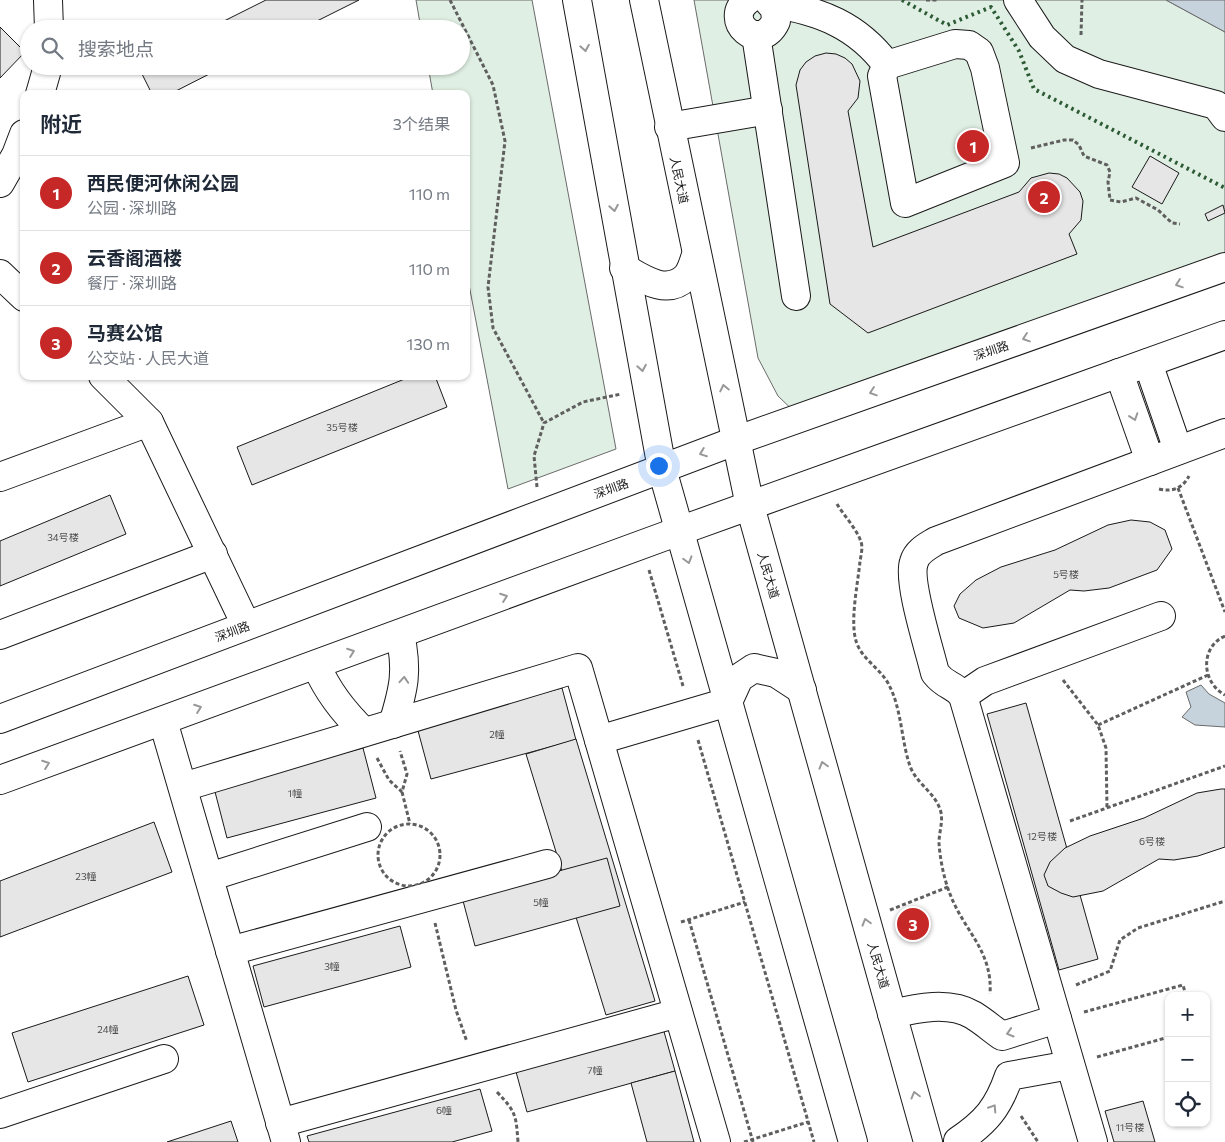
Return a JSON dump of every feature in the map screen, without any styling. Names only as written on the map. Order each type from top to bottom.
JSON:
[{"type":"street","points":[[48,0],[49,20]]},
{"type":"street","points":[[577,0],[646,390],[662,469],[853,1142]]},
{"type":"street","name":"人民大道","points":[[644,0],[750,506],[802,690],[905,1011],[928,1142]]},
{"type":"street","points":[[1018,0],[1042,37],[1065,59],[1099,74],[1216,105],[1225,117]]},
{"type":"street","points":[[762,1],[775,9],[776,21],[768,32],[756,35],[796,296]]},
{"type":"street","points":[[762,1],[802,8],[849,28],[872,46],[887,65]]},
{"type":"street","points":[[956,44],[969,45],[979,52],[985,68],[1005,163],[906,203],[882,76],[887,65],[956,44]]},
{"type":"street","points":[[41,90],[45,75]]},
{"type":"street","points":[[669,126],[768,110]]},
{"type":"street","points":[[0,183],[16,156],[20,145]]},
{"type":"street","points":[[624,268],[650,283],[670,286],[686,276],[696,255]]},
{"type":"street","name":"深圳路","points":[[0,719],[540,513],[736,441],[1225,267]]},
{"type":"street","points":[[0,274],[20,293]]},
{"type":"street","points":[[0,780],[643,546],[679,531],[1225,335]]},
{"type":"street","points":[[1148,363],[1178,450]]},
{"type":"street","points":[[1119,373],[1150,461]]},
{"type":"street","points":[[108,380],[149,422],[246,625]]},
{"type":"street","points":[[0,477],[149,422]]},
{"type":"street","points":[[1093,1142],[963,696],[957,688],[944,685],[935,673],[912,578],[914,562],[921,550],[936,541],[1225,433]]},
{"type":"street","points":[[0,635],[213,554]]},
{"type":"street","points":[[963,696],[985,681],[1161,616]]},
{"type":"street","points":[[393,724],[404,690],[406,660],[400,634]]},
{"type":"street","points":[[316,665],[328,690],[343,711],[364,732]]},
{"type":"street","points":[[182,787],[578,668],[716,1142]]},
{"type":"street","points":[[598,740],[728,702],[739,678],[754,668],[776,673],[802,690]]},
{"type":"street","points":[[163,721],[283,1132],[479,1068],[678,1013]]},
{"type":"street","points":[[209,877],[367,827]]},
{"type":"street","points":[[230,951],[427,889],[547,864]]},
{"type":"street","points":[[905,1011],[948,1007],[972,1014],[1002,1036],[1053,1007]]},
{"type":"street","points":[[0,1114],[164,1059]]},
{"type":"street","points":[[958,1140],[980,1125],[992,1112],[1003,1094],[1009,1076],[1070,1065]]},
{"type":"path","points":[[450,0],[460,20]]},
{"type":"path","points":[[926,0],[938,0]]},
{"type":"path","points":[[470,40],[493,85],[505,142],[488,287],[493,328],[544,423]]},
{"type":"path","points":[[1004,157],[1046,144],[1073,140],[1079,146],[1084,156],[1107,165],[1110,172],[1108,191],[1110,200],[1121,202],[1136,198],[1158,210],[1172,223],[1180,224]]},
{"type":"path","points":[[540,513],[534,456],[544,423],[583,402],[646,390]]},
{"type":"path","points":[[822,480],[862,543],[854,625],[857,643],[865,657],[888,683],[895,698],[910,767],[920,784],[939,806],[942,817],[940,856],[948,888],[963,921],[979,942],[991,981],[989,1027]]},
{"type":"path","points":[[1178,488],[1225,612]]},
{"type":"path","points":[[643,546],[814,1142]]},
{"type":"path","points":[[1225,636],[1218,639],[1208,652],[1206,668],[1211,683],[1225,694]]},
{"type":"path","points":[[1045,659],[1098,725],[1106,748],[1108,808]]},
{"type":"path","points":[[1098,725],[1208,675]]},
{"type":"path","points":[[393,724],[407,774],[402,792],[410,824]]},
{"type":"path","points":[[364,732],[389,780],[402,792]]},
{"type":"path","points":[[1070,821],[1225,766]]},
{"type":"path","points":[[427,889],[416,885],[396,883],[387,877],[381,868],[379,848],[383,838],[395,828],[410,824],[428,831],[439,847],[438,866],[427,889],[456,1010],[468,1046],[479,1068],[510,1106],[518,1121],[518,1142]]},
{"type":"path","points":[[890,910],[948,888]]},
{"type":"path","points":[[887,901],[892,919]]},
{"type":"path","points":[[1053,1007],[1110,971],[1120,940],[1138,928],[1225,901]]},
{"type":"path","points":[[654,931],[745,902]]},
{"type":"path","points":[[689,920],[753,1141]]},
{"type":"path","points":[[1053,1007],[1183,985],[1185,992]]},
{"type":"path","points":[[1070,1065],[1165,1038]]},
{"type":"path","points":[[744,1142],[753,1141],[808,1122]]},
{"type":"green space","points":[[416,0],[532,0],[616,449],[508,489],[470,290],[470,90],[432,90],[430,75],[470,75],[470,20],[419,20]]},
{"type":"green space","points":[[694,0],[1166,0],[1225,32],[1225,260],[801,418],[778,396],[758,358]]},
{"type":"shaded area","points":[[1166,0],[1225,0],[1225,32]]},
{"type":"shaded area","points":[[1201,685],[1209,694],[1225,703],[1225,727],[1195,725],[1182,717],[1191,707],[1186,692]]},
{"type":"building","points":[[266,0],[359,0],[319,20],[226,20]]},
{"type":"building","points":[[0,27],[20,47],[20,57],[0,78]]},
{"type":"building","points":[[826,53],[836,54],[845,58],[852,64],[860,81],[858,98],[848,111],[873,247],[1019,192],[1031,178],[1049,173],[1059,174],[1067,178],[1080,192],[1083,201],[1081,220],[1069,234],[1077,254],[868,333],[830,304],[796,85],[800,70],[806,62],[815,56]]},
{"type":"building","points":[[142,75],[207,75],[178,90],[150,90]]},
{"type":"building","points":[[1150,156],[1179,173],[1162,204],[1132,187]]},
{"type":"building","points":[[1223,205],[1225,213],[1208,221],[1205,214]]},
{"type":"building","points":[[402,380],[437,380],[447,407],[252,485],[237,447]]},
{"type":"building","points":[[110,495],[126,534],[0,586],[0,541]]},
{"type":"building","points":[[1131,520],[1150,522],[1165,530],[1172,549],[1157,570],[1109,588],[1084,591],[1070,590],[1014,623],[983,628],[959,618],[954,606],[960,594],[976,580],[1001,567],[1055,550],[1108,525]]},
{"type":"building","points":[[562,688],[576,740],[431,779],[417,727]]},
{"type":"building","points":[[1026,703],[1098,959],[1059,970],[987,714]]},
{"type":"building","points":[[576,739],[655,1001],[606,1015],[526,754]]},
{"type":"building","points":[[363,748],[376,798],[227,838],[214,788]]},
{"type":"building","points":[[1225,789],[1225,847],[1198,856],[1174,860],[1159,859],[1103,891],[1073,897],[1048,886],[1044,875],[1050,862],[1065,848],[1090,836],[1144,818],[1197,793]]},
{"type":"building","points":[[154,822],[172,872],[0,937],[0,881]]},
{"type":"building","points":[[607,858],[620,906],[475,946],[462,897]]},
{"type":"building","points":[[400,926],[411,967],[264,1007],[253,966]]},
{"type":"building","points":[[188,976],[204,1025],[28,1082],[12,1033]]},
{"type":"building","points":[[663,1028],[675,1071],[527,1112],[515,1068]]},
{"type":"building","points":[[675,1071],[694,1142],[647,1142],[631,1083]]},
{"type":"building","points":[[480,1089],[492,1131],[452,1142],[309,1142],[307,1136]]},
{"type":"building","points":[[1143,1101],[1155,1142],[1114,1142],[1105,1111]]},
{"type":"building","points":[[231,1121],[238,1142],[167,1142]]},
{"type":"hedge","points":[[902,0],[947,25],[991,7],[1019,51],[1034,89],[1225,188]]},
{"type":"place","name":"西民便河休闲公园","points":[[973,146]]},
{"type":"place","name":"云香阁酒楼","points":[[1044,197]]},
{"type":"place","name":"马赛公馆","points":[[913,924]]}]
